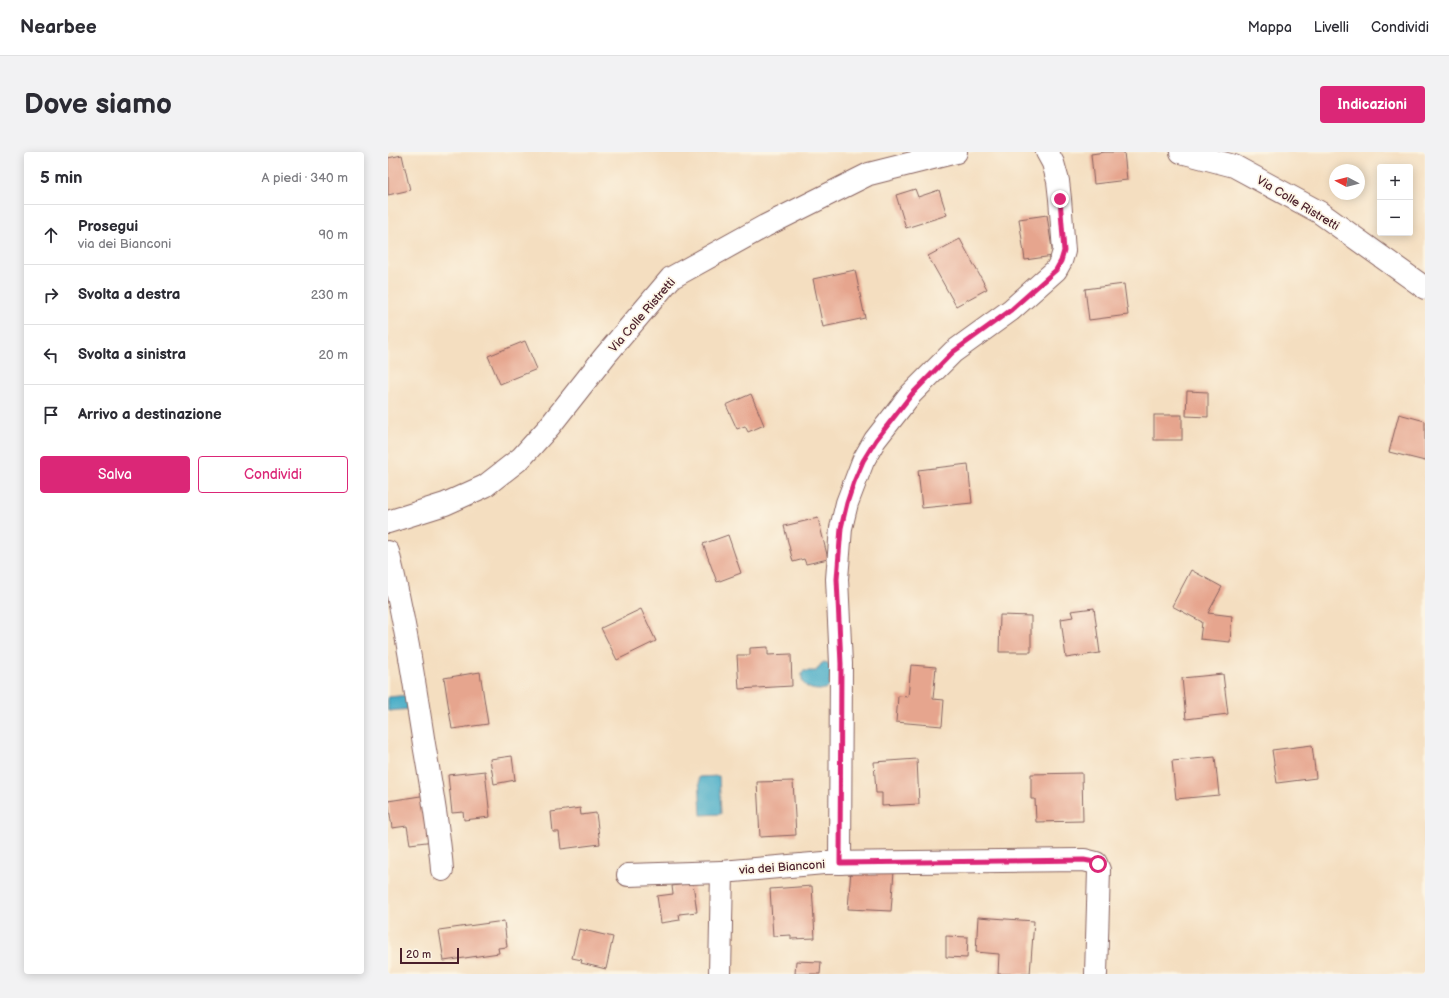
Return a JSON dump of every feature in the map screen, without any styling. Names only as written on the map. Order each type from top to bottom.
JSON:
[{"type":"street","name":"Via Colle Ristretti","points":[[388,522],[445,504],[485,486],[521,458],[549,427],[605,356],[672,278],[765,226],[869,174],[956,152]]},
{"type":"street","points":[[840,863],[841,664],[837,579],[841,528],[847,503],[863,461],[876,440],[912,394],[953,352],[1011,310],[1056,270],[1064,251],[1060,199],[1054,169],[1047,152]]},
{"type":"street","name":"Via Colle Ristretti","points":[[1181,152],[1216,157],[1319,212],[1425,288]]},
{"type":"street","points":[[388,552],[398,591],[419,709],[440,844],[442,870]]},
{"type":"street","name":"via dei Bianconi","points":[[720,974],[722,872],[824,863],[1084,860],[1098,864],[1099,870],[1096,974]]},
{"type":"street","points":[[628,875],[722,872]]},
{"type":"water","points":[[824,662],[828,663],[831,670],[829,687],[820,690],[809,688],[802,680],[802,672],[816,671]]},
{"type":"water","points":[[409,695],[411,709],[388,711],[388,697]]},
{"type":"water","points":[[719,776],[721,814],[701,815],[699,777]]},
{"type":"building","points":[[1124,152],[1127,180],[1094,184],[1091,154]]},
{"type":"building","points":[[402,155],[410,190],[388,195],[388,158]]},
{"type":"building","points":[[915,189],[918,197],[939,190],[947,215],[906,228],[896,195]]},
{"type":"building","points":[[1047,215],[1053,256],[1025,260],[1019,219]]},
{"type":"building","points":[[960,239],[987,289],[956,306],[928,256]]},
{"type":"building","points":[[855,270],[865,318],[823,327],[813,279]]},
{"type":"building","points":[[1124,284],[1128,315],[1089,320],[1085,289]]},
{"type":"building","points":[[525,341],[537,369],[500,384],[488,356]]},
{"type":"building","points":[[1187,391],[1208,392],[1208,417],[1186,416]]},
{"type":"building","points":[[751,394],[764,425],[748,432],[745,426],[737,429],[726,405]]},
{"type":"building","points":[[1399,414],[1425,421],[1425,461],[1389,452]]},
{"type":"building","points":[[1154,415],[1182,415],[1182,440],[1154,440]]},
{"type":"building","points":[[968,464],[972,503],[922,508],[918,470]]},
{"type":"building","points":[[818,518],[828,559],[806,564],[804,559],[793,562],[784,526]]},
{"type":"building","points":[[728,535],[741,573],[717,582],[703,544]]},
{"type":"building","points":[[1191,570],[1222,587],[1208,613],[1232,616],[1230,642],[1200,639],[1202,622],[1172,606]]},
{"type":"building","points":[[1094,608],[1100,653],[1066,658],[1061,619],[1073,617],[1071,611]]},
{"type":"building","points":[[641,609],[656,641],[617,660],[601,628]]},
{"type":"building","points":[[1000,615],[1031,616],[1031,652],[999,652]]},
{"type":"building","points":[[768,647],[768,655],[791,654],[792,686],[739,689],[737,655],[750,655],[750,648]]},
{"type":"building","points":[[911,665],[936,667],[933,699],[944,700],[942,726],[896,722],[898,696],[908,697]]},
{"type":"building","points":[[480,672],[488,724],[452,729],[444,678]]},
{"type":"building","points":[[1223,674],[1228,714],[1186,719],[1182,678]]},
{"type":"building","points":[[1312,745],[1316,778],[1277,783],[1272,750]]},
{"type":"building","points":[[512,756],[515,780],[494,784],[490,759]]},
{"type":"building","points":[[1215,757],[1219,795],[1176,799],[1172,761]]},
{"type":"building","points":[[917,759],[919,804],[882,806],[882,793],[876,793],[874,762]]},
{"type":"building","points":[[485,771],[490,817],[464,820],[463,812],[452,813],[448,775]]},
{"type":"building","points":[[1082,773],[1083,821],[1036,822],[1035,799],[1031,799],[1031,774]]},
{"type":"building","points":[[793,781],[796,835],[760,837],[757,782]]},
{"type":"building","points":[[427,795],[434,841],[410,844],[407,826],[392,828],[388,801]]},
{"type":"building","points":[[580,808],[581,815],[596,813],[600,844],[561,849],[559,832],[553,832],[551,812]]},
{"type":"building","points":[[851,869],[894,871],[891,911],[848,909]]},
{"type":"building","points":[[693,883],[697,912],[679,914],[680,920],[661,923],[657,896],[673,894],[672,886]]},
{"type":"building","points":[[812,886],[815,938],[791,939],[791,935],[773,936],[770,889]]},
{"type":"building","points":[[978,917],[1034,921],[1030,974],[998,974],[999,954],[976,952]]},
{"type":"building","points":[[504,921],[507,947],[498,948],[499,953],[444,961],[439,930]]},
{"type":"building","points":[[579,929],[613,937],[606,969],[581,963],[582,960],[572,958]]},
{"type":"building","points":[[946,936],[968,937],[967,958],[946,957]]},
{"type":"building","points":[[796,961],[821,962],[820,974],[795,974]]},
{"type":"route","points":[[1060,199],[1064,251],[1056,270],[1011,310],[953,352],[912,394],[876,440],[863,461],[847,503],[841,528],[837,579],[841,664],[840,863],[1084,860],[1098,864]]}]
